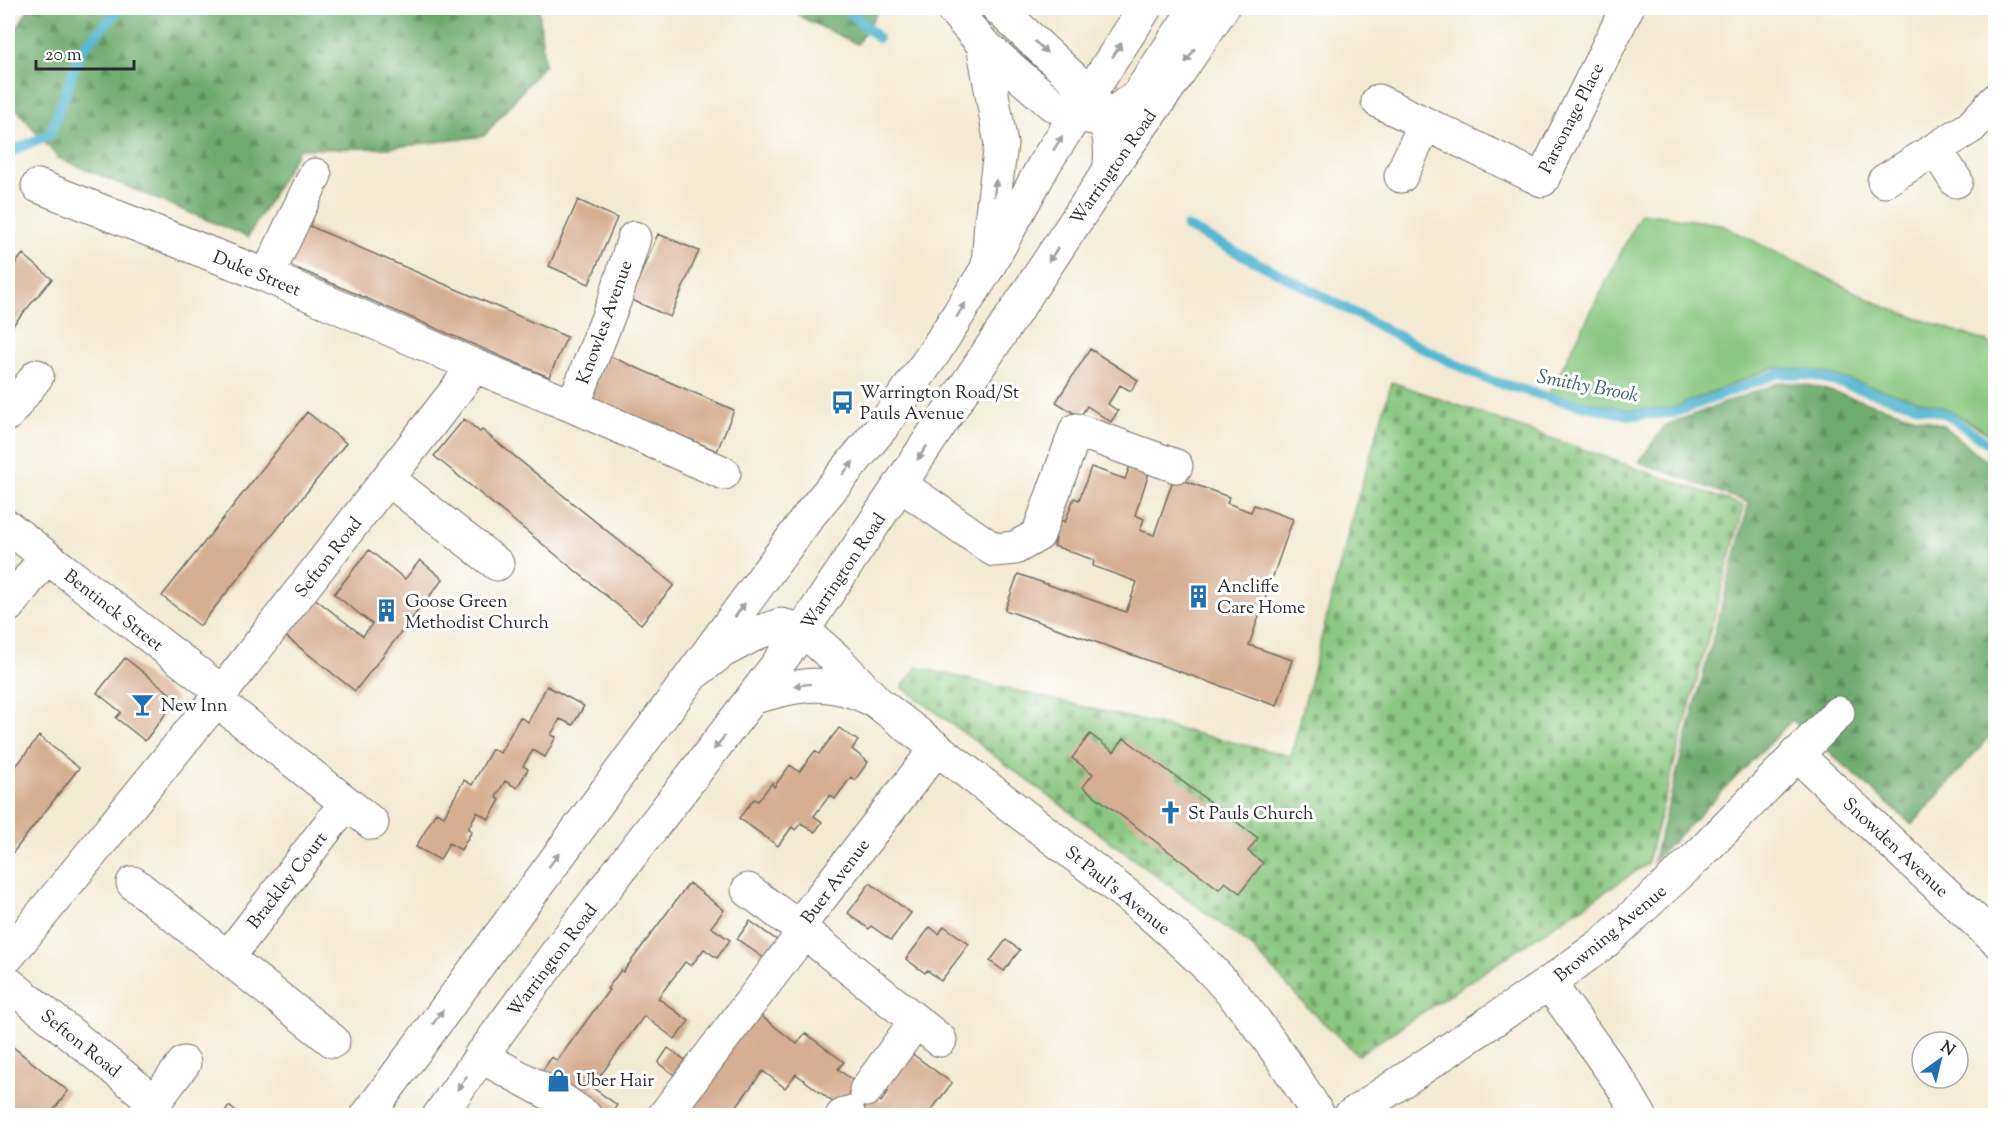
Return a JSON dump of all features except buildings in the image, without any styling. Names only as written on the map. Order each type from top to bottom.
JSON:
[{"type":"main road","points":[[952,8],[983,44],[1052,104],[1115,112],[1138,95],[1196,8]]},
{"type":"main road","points":[[998,8],[1089,108],[1110,139],[1109,171]]},
{"type":"main road","points":[[367,1116],[811,513],[882,426],[934,353],[988,267],[1045,163],[1089,108],[1145,8]]},
{"type":"main road","name":"Warrington Road","points":[[439,1116],[480,1056],[607,886],[755,697],[803,630],[1109,171],[1222,8]]},
{"type":"main road","name":"Parsonage Place","points":[[1378,101],[1542,180],[1627,8]]},
{"type":"main road","points":[[983,44],[1001,144],[991,221],[988,267]]},
{"type":"main road","points":[[1884,181],[1971,127],[1995,100]]},
{"type":"main road","points":[[1401,176],[1425,124]]},
{"type":"main road","points":[[1936,150],[1956,181]]},
{"type":"main road","points":[[267,276],[315,175]]},
{"type":"main road","name":"Duke Street","points":[[38,186],[267,276],[475,366]]},
{"type":"main road","name":"Knowles Avenue","points":[[573,406],[615,299],[634,238]]},
{"type":"main road","points":[[475,366],[573,406],[724,473]]},
{"type":"main road","name":"Sefton Road","points":[[8,956],[219,696],[475,366]]},
{"type":"main road","points":[[8,414],[37,376]]},
{"type":"main road","points":[[901,485],[994,550],[1015,548],[1038,535],[1076,430],[1176,466]]},
{"type":"main road","points":[[388,479],[497,564]]},
{"type":"main road","name":"Bentinck Street","points":[[8,527],[219,696],[372,823]]},
{"type":"main road","points":[[8,606],[46,557]]},
{"type":"main road","points":[[693,674],[723,651],[759,632],[782,625],[803,630]]},
{"type":"main road","name":"St Paul's Avenue","points":[[803,630],[835,658],[878,703],[1146,910],[1184,944],[1244,1006],[1294,1076],[1319,1116]]},
{"type":"main road","name":"St Paul's Avenue","points":[[755,697],[789,687],[818,684],[837,686],[856,692],[878,703]]},
{"type":"main road","name":"Browning Avenue","points":[[1350,1116],[1549,983],[1606,941],[1696,858],[1838,713]]},
{"type":"main road","name":"Buer Avenue","points":[[852,1106],[928,1030],[801,930],[937,748]]},
{"type":"main road","name":"Snowden Avenue","points":[[1796,754],[1995,940]]},
{"type":"main road","name":"Brackley Court","points":[[228,957],[346,803]]},
{"type":"main road","points":[[133,883],[333,1041]]},
{"type":"main road","points":[[664,1116],[801,930],[748,890]]},
{"type":"main road","name":"Sefton Road","points":[[8,983],[149,1109]]},
{"type":"main road","points":[[1549,983],[1622,1085],[1640,1116]]},
{"type":"main road","points":[[480,1056],[560,1099],[585,1116]]},
{"type":"main road","points":[[149,1109],[184,1063]]},
{"type":"green space","points":[[29,8],[539,8],[544,65],[484,136],[389,148],[299,149],[248,237],[58,158],[8,99],[8,43]]},
{"type":"green space","points":[[792,8],[880,8],[857,44],[803,18]]},
{"type":"green space","points":[[1641,213],[1720,224],[1885,307],[1987,342],[1995,350],[1995,438],[1948,409],[1821,372],[1775,367],[1672,408],[1632,410],[1549,394]]},
{"type":"green space","points":[[1392,382],[1744,506],[1647,864],[1358,1055],[1307,1007],[1252,947],[902,687],[917,667],[1291,756],[1354,511]]},
{"type":"green space","points":[[1781,382],[1813,386],[1943,425],[1995,468],[1995,730],[1912,825],[1792,720],[1653,862],[1749,503],[1639,462],[1665,425]]},
{"type":"waterway","name":"Smithy Brook","points":[[8,153],[50,134],[81,50],[121,8]]},
{"type":"waterway","name":"Smithy Brook","points":[[845,8],[878,38]]},
{"type":"waterway","name":"Smithy Brook","points":[[1187,227],[1486,379],[1558,400],[1629,415],[1673,413],[1779,373],[1816,376],[1946,414],[1996,449]]},
{"type":"place","name":"Warrington Road/St Pauls Avenue","points":[[842,402]]},
{"type":"place","name":"Ancliffe Care Home","points":[[1199,596]]},
{"type":"place","name":"Goose Green Methodist Church","points":[[387,611]]},
{"type":"place","name":"New Inn","points":[[143,705]]},
{"type":"place","name":"St Pauls Church","points":[[1170,813]]},
{"type":"place","name":"Uber Hair","points":[[558,1080]]}]
